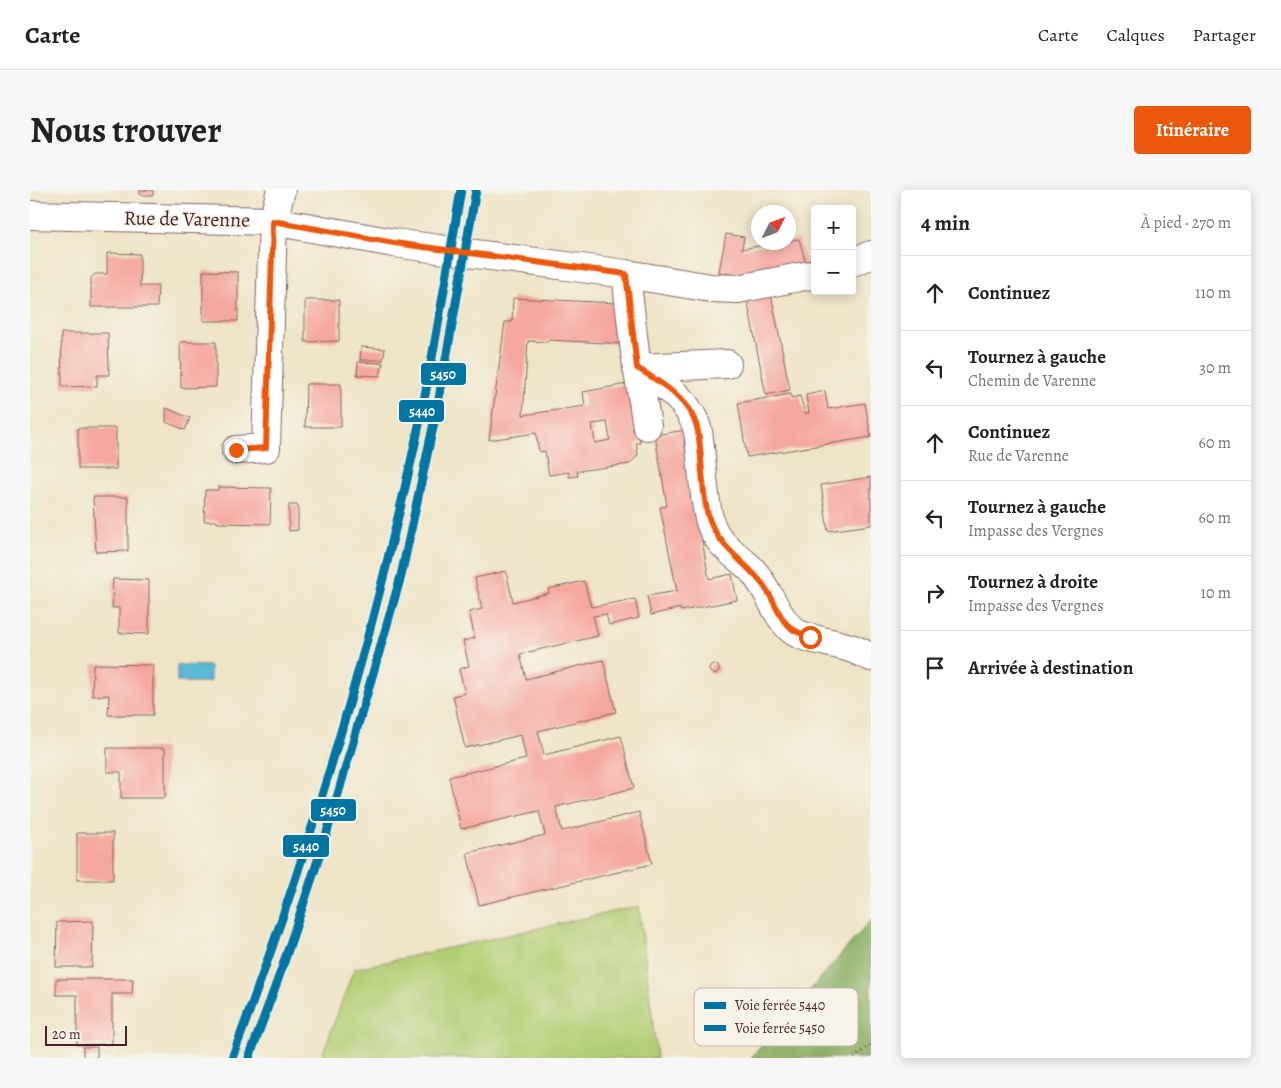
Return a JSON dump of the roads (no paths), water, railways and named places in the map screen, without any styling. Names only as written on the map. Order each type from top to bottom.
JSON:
[{"type":"street","points":[[236,450],[266,448],[273,221],[281,190]]},
{"type":"street","name":"Rue de Varenne","points":[[30,215],[273,221],[394,243],[626,274],[711,288],[738,289],[811,275]]},
{"type":"street","points":[[856,260],[871,254]]},
{"type":"street","points":[[626,274],[637,368],[647,426]]},
{"type":"street","points":[[637,368],[727,364]]},
{"type":"street","points":[[637,368],[658,380],[676,394],[692,417],[698,431],[703,490],[711,524],[723,545],[752,570],[766,589],[781,618],[793,632],[851,648],[871,656]]},
{"type":"water","points":[[177,665],[210,666],[210,682],[177,682]]},
{"type":"rail line","name":"5440","points":[[232,1058],[286,908],[334,756],[377,603],[421,416],[461,190]]},
{"type":"rail line","name":"5450","points":[[249,1058],[281,971],[325,839],[401,576],[438,404],[476,190]]}]
